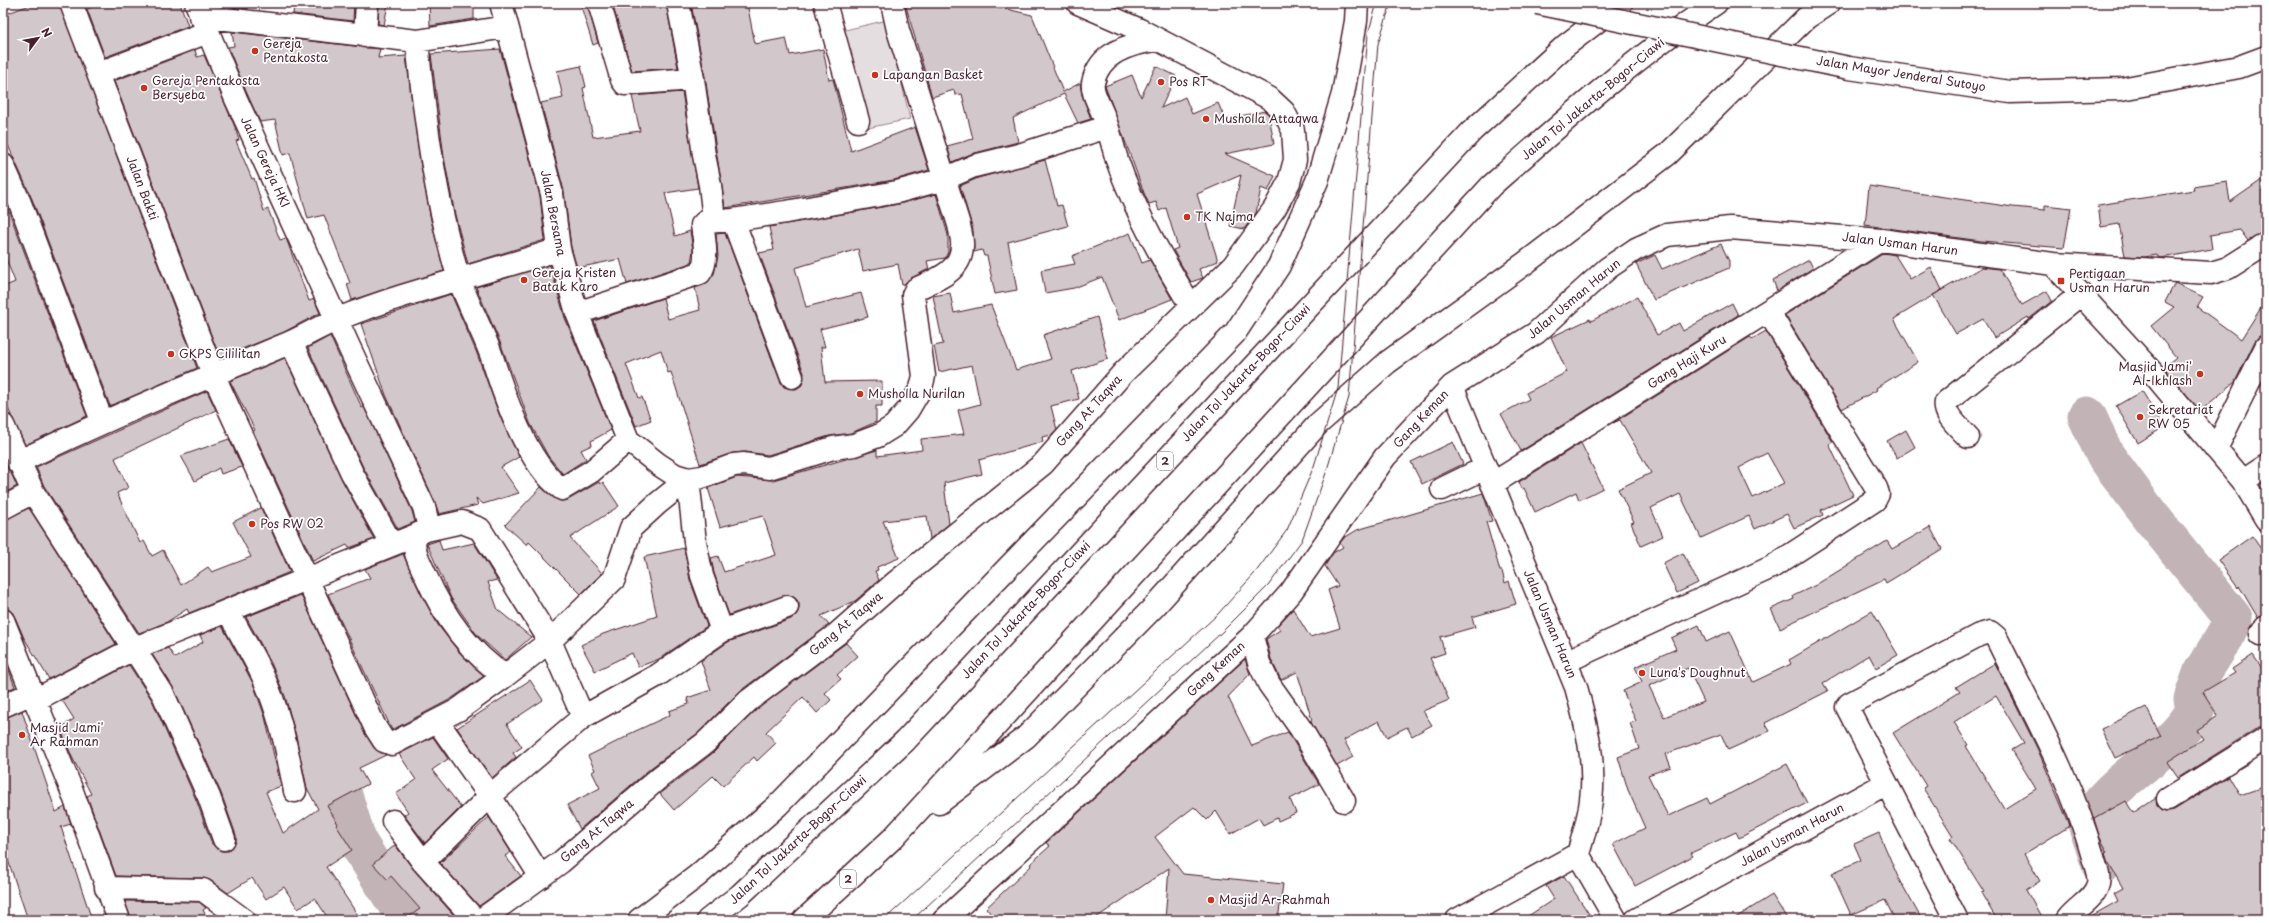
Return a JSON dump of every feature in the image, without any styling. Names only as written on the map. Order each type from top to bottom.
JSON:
[{"type":"main road","name":"Jalan Bakti","points":[[71,3],[213,374],[372,722],[384,741],[392,744],[458,710],[550,641],[614,579],[631,528],[688,479]]},
{"type":"main road","points":[[365,36],[367,3]]},
{"type":"main road","name":"Jalan Bersama","points":[[501,3],[506,27],[552,194],[559,250],[577,313],[628,440],[658,464],[675,475],[688,479]]},
{"type":"main road","points":[[599,3],[622,80],[625,84],[693,79]]},
{"type":"main road","points":[[678,3],[693,79],[710,185],[713,211],[711,222]]},
{"type":"main road","points":[[825,3],[858,121]]},
{"type":"main road","points":[[722,631],[702,576],[695,542],[688,479],[702,477],[734,465],[744,464],[769,468],[833,448],[854,445],[888,430],[908,410],[922,388],[924,376],[913,295],[916,289],[946,276],[953,268],[962,247],[959,224],[898,30],[892,3]]},
{"type":"main road","name":"Gang At Taqwa","points":[[481,920],[541,877],[660,777],[704,743],[748,701],[837,634],[896,582],[1043,464],[1123,373],[1233,266],[1275,208],[1288,182],[1295,160],[1294,130],[1284,112],[1269,98],[1156,40],[1140,30],[1078,3]]},
{"type":"main road","points":[[639,920],[696,876],[777,806],[1235,333],[1279,266],[1317,181],[1343,94],[1356,21],[1357,3]]},
{"type":"main road","name":"Jalan Mayor Jenderal Sutoyo","points":[[1537,3],[1849,68],[2010,92],[2121,89],[2239,67],[2266,57]]},
{"type":"main road","name":"Jalan Tol Jakarta–Bogor–Ciawi","points":[[708,920],[740,895],[905,741],[1472,131],[1565,46],[1621,3]]},
{"type":"main road","name":"Jalan Tol Jakarta–Bogor–Ciawi","points":[[804,920],[893,838],[1490,186],[1581,106],[1678,28],[1716,3]]},
{"type":"main road","points":[[893,838],[1026,737],[1156,605],[1318,424],[1388,362],[1528,261],[1668,154],[1806,18],[1829,3]]},
{"type":"main road","points":[[98,73],[201,17],[417,41],[506,27]]},
{"type":"main road","name":"Jalan Gereja HKI","points":[[201,17],[236,99],[424,506],[428,524],[420,533]]},
{"type":"main road","points":[[1156,40],[1132,44],[1115,50],[1096,73],[1092,87],[1107,127],[1117,161],[1150,238],[1191,306]]},
{"type":"main road","points":[[417,41],[430,153],[459,278],[491,356],[508,408],[535,457],[549,477],[562,489],[566,488],[592,471],[628,440]]},
{"type":"main road","points":[[577,313],[693,277],[700,273],[704,267],[702,225],[705,222],[733,220],[852,202],[897,192],[944,178],[974,166],[1019,155],[1107,127]]},
{"type":"main road","points":[[3,165],[20,203],[102,421]]},
{"type":"main road","points":[[733,220],[792,377]]},
{"type":"main road","name":"Jalan Usman Harun","points":[[1578,854],[1591,800],[1592,753],[1586,723],[1567,661],[1452,386],[1536,333],[1608,268],[1636,249],[1667,235],[1730,228],[1881,240],[2053,264],[2211,273],[2228,268],[2266,244]]},
{"type":"main road","name":"Gang Haji Kuru","points":[[1442,490],[1489,476],[1768,311],[1881,240]]},
{"type":"main road","points":[[18,462],[102,421],[291,342],[337,319],[459,278],[497,270],[559,250]]},
{"type":"main road","points":[[2053,264],[2152,372],[2243,481],[2266,519]]},
{"type":"main road","points":[[1968,437],[1948,415],[1945,408],[1946,402],[2081,294]]},
{"type":"main road","points":[[1567,661],[1772,567],[1875,500],[1878,494],[1876,488],[1768,311]]},
{"type":"main road","points":[[291,342],[352,473],[392,545]]},
{"type":"main road","points":[[2216,449],[2266,347]]},
{"type":"main road","name":"Gang Keman","points":[[944,920],[1252,636],[1290,592],[1385,457],[1452,386]]},
{"type":"main road","points":[[3,425],[18,462],[33,492],[135,648],[163,694],[191,754],[224,839]]},
{"type":"main road","points":[[2243,481],[2266,466]]},
{"type":"main road","points":[[3,508],[33,492]]},
{"type":"main road","points":[[3,706],[34,696],[135,648],[229,612],[420,533],[462,522],[480,528],[550,641],[583,717]]},
{"type":"main road","points":[[420,533],[413,546],[437,600],[456,630],[488,665],[505,676]]},
{"type":"main road","points":[[423,862],[490,796],[583,717],[658,675],[722,631],[787,607]]},
{"type":"main road","points":[[229,612],[270,692],[283,730],[295,791]]},
{"type":"main road","points":[[3,620],[72,792],[119,920]]},
{"type":"main road","points":[[1957,920],[1848,712],[1849,704],[1979,635],[1990,632],[1996,637],[2071,790],[2093,858],[2098,882],[2095,893],[2072,912],[2067,920]]},
{"type":"main road","points":[[1252,636],[1259,663],[1269,684],[1301,729],[1344,801]]},
{"type":"main road","points":[[437,721],[490,796],[541,877]]},
{"type":"main road","points":[[2168,799],[2266,738]]},
{"type":"main road","name":"Jalan Usman Harun","points":[[1636,920],[1885,784]]},
{"type":"main road","points":[[393,821],[423,862],[475,920]]},
{"type":"main road","points":[[1457,920],[1578,854],[1616,920]]},
{"type":"main road","points":[[106,888],[203,890],[244,920]]},
{"type":"shaded area","name":"Lapangan Basket","points":[[887,20],[910,119],[863,129],[841,31]]},
{"type":"building","points":[[35,3],[59,3],[197,368],[110,406],[32,199],[3,134],[3,15]]},
{"type":"building","points":[[103,3],[180,3],[188,26],[105,57],[87,9]]},
{"type":"building","points":[[228,3],[247,3],[248,9],[228,7]]},
{"type":"building","points":[[294,3],[354,3],[353,21],[293,14]]},
{"type":"building","points":[[379,3],[388,4],[384,25],[378,24]]},
{"type":"building","points":[[429,3],[474,3],[474,19],[430,26]]},
{"type":"building","points":[[580,3],[587,3],[598,43],[593,45]]},
{"type":"building","points":[[612,3],[666,3],[678,68],[632,71]]},
{"type":"building","points":[[691,3],[747,3],[755,44],[786,38],[790,55],[823,49],[829,80],[833,79],[851,151],[915,127],[929,170],[894,180],[725,208],[705,77]]},
{"type":"building","points":[[905,3],[981,3],[1032,15],[1063,92],[1080,83],[1082,95],[1091,119],[1078,123],[1064,94],[1013,118],[1018,142],[971,154],[952,162],[947,146],[973,139],[962,94],[955,95],[954,90],[932,97]]},
{"type":"building","points":[[232,32],[380,49],[378,58],[406,56],[420,161],[431,220],[444,271],[352,300],[347,284],[350,283],[324,215],[308,219],[290,153],[283,155],[275,120],[260,122],[247,94],[228,47],[234,46]]},
{"type":"building","points":[[500,49],[540,196],[545,240],[468,264],[455,215],[444,157],[431,54]]},
{"type":"building","points":[[195,50],[197,57],[204,55],[235,127],[239,140],[236,141],[252,179],[254,178],[264,211],[268,209],[280,240],[286,238],[309,301],[314,299],[320,313],[284,332],[220,358],[114,81]]},
{"type":"building","points":[[581,66],[586,87],[583,88],[593,137],[640,131],[632,96],[682,92],[698,188],[665,193],[675,236],[690,231],[693,250],[691,263],[627,284],[620,259],[577,268],[571,247],[564,191],[541,103],[563,98],[557,71]]},
{"type":"building","points":[[1156,66],[1176,76],[1161,108],[1185,97],[1192,114],[1218,103],[1225,119],[1265,111],[1269,115],[1274,144],[1225,154],[1275,176],[1268,191],[1261,188],[1256,213],[1244,229],[1230,226],[1241,175],[1197,194],[1218,261],[1199,269],[1203,278],[1191,282],[1173,250],[1178,248],[1166,208],[1159,211],[1156,202],[1149,204],[1144,193],[1105,86],[1132,75],[1141,97]]},
{"type":"building","points":[[1045,160],[1057,206],[1062,205],[1068,226],[1008,242],[1017,290],[995,294],[987,256],[984,256],[982,250],[974,252],[973,230],[960,186],[978,178]]},
{"type":"building","points":[[2266,177],[2266,232],[2248,241],[2240,230],[2210,235],[2212,249],[2161,258],[2157,255],[2144,257],[2125,256],[2119,224],[2101,227],[2098,205],[2194,190],[2193,187],[2227,182],[2230,202]]},
{"type":"building","points":[[1869,186],[2013,207],[2045,210],[2045,205],[2071,208],[2064,248],[1981,241],[1865,225]]},
{"type":"building","points":[[936,194],[948,235],[948,252],[945,258],[927,261],[929,269],[911,278],[904,284],[902,285],[898,264],[863,271],[858,249],[795,268],[806,307],[861,293],[868,317],[820,329],[825,347],[821,347],[825,382],[882,381],[882,406],[876,406],[876,422],[851,433],[829,436],[768,455],[746,452],[733,453],[700,464],[671,372],[668,373],[661,350],[626,364],[639,398],[642,397],[651,420],[636,426],[594,321],[663,298],[668,319],[700,310],[695,288],[704,285],[714,274],[718,256],[716,234],[725,233],[780,381],[784,387],[796,389],[802,385],[804,373],[759,253],[774,250],[769,227],[899,204]]},
{"type":"building","points":[[3,196],[87,416],[25,445],[3,398],[3,287],[15,282],[3,251]]},
{"type":"building","points":[[1130,233],[1142,263],[1150,260],[1172,299],[1119,320],[1102,277],[1074,288],[1045,293],[1041,270],[1075,264],[1072,256]]},
{"type":"building","points":[[1721,244],[1729,261],[1729,268],[1654,300],[1636,264],[1655,255],[1662,269]]},
{"type":"building","points":[[1884,253],[1895,255],[1910,279],[1931,267],[1942,290],[1894,319],[1918,362],[1876,388],[1877,390],[1842,409],[1785,315]]},
{"type":"building","points":[[1809,260],[1813,268],[1777,291],[1773,280]]},
{"type":"building","points":[[550,265],[565,318],[611,430],[591,441],[592,445],[581,450],[586,459],[563,474],[548,456],[530,423],[500,342],[476,287]]},
{"type":"building","points":[[1982,267],[1999,269],[2022,305],[2047,291],[2052,301],[2029,319],[2028,317],[1994,338],[1983,319],[1956,334],[1933,295]]},
{"type":"building","points":[[2175,283],[2203,297],[2197,307],[2241,339],[2266,300],[2266,335],[2259,336],[2255,341],[2235,382],[2200,411],[2164,367],[2176,357],[2151,326],[2174,307],[2165,302]]},
{"type":"building","points":[[950,293],[954,313],[991,305],[1016,370],[1051,359],[1043,335],[1097,317],[1108,359],[1072,371],[1079,399],[1051,406],[1057,430],[1052,435],[1042,437],[1043,442],[979,460],[982,474],[944,483],[949,524],[930,539],[927,516],[883,521],[899,558],[877,567],[878,570],[875,571],[879,580],[855,601],[821,616],[829,625],[740,691],[697,734],[652,767],[580,829],[567,805],[600,788],[592,772],[595,770],[588,756],[628,736],[627,735],[670,715],[669,711],[689,704],[687,698],[711,690],[701,661],[728,642],[791,619],[799,609],[799,603],[795,598],[789,595],[729,615],[714,573],[711,558],[718,556],[724,572],[776,555],[763,516],[720,527],[708,488],[737,477],[773,480],[877,450],[877,456],[922,450],[921,439],[964,434],[958,410],[980,404],[972,365],[939,372],[934,346],[943,344],[933,296]]},
{"type":"building","points":[[451,294],[476,351],[499,414],[519,457],[501,467],[519,493],[483,504],[476,498],[478,505],[439,514],[435,502],[386,395],[361,324]]},
{"type":"building","points":[[1637,297],[1657,335],[1679,323],[1683,331],[1732,303],[1738,315],[1521,451],[1501,414],[1529,399],[1526,393],[1567,372],[1551,337],[1590,319],[1591,321]]},
{"type":"building","points":[[1766,331],[1833,442],[1829,444],[1853,495],[1821,510],[1823,515],[1794,528],[1787,514],[1755,529],[1749,516],[1701,538],[1680,494],[1651,508],[1663,536],[1641,546],[1631,523],[1634,522],[1618,489],[1651,473],[1620,420],[1613,423],[1750,337],[1752,339]],"holes":[[[1767,453],[1784,483],[1753,498],[1739,468]]]},
{"type":"building","points":[[330,336],[362,408],[364,407],[412,511],[415,522],[398,529],[363,467],[308,348]]},
{"type":"building","points":[[285,358],[341,478],[374,539],[349,548],[347,545],[313,561],[253,431],[255,430],[230,381]]},
{"type":"building","points":[[207,391],[216,410],[115,458],[128,488],[117,493],[140,543],[144,541],[152,556],[163,550],[181,585],[208,567],[212,572],[251,557],[233,522],[261,508],[290,572],[189,613],[187,609],[167,622],[139,633],[44,486],[36,467]]},
{"type":"building","name":"Sekretariat RW 05","points":[[2142,391],[2164,427],[2138,443],[2116,406]]},
{"type":"building","points":[[1906,430],[1915,447],[1897,458],[1887,441]]},
{"type":"building","points":[[229,439],[242,467],[221,474],[219,468],[195,481],[181,456]]},
{"type":"building","points":[[1453,442],[1463,464],[1422,484],[1411,462]]},
{"type":"building","points":[[1581,443],[1603,488],[1579,500],[1576,492],[1535,512],[1524,488],[1522,489],[1519,482]]},
{"type":"building","points":[[3,456],[17,486],[3,494]]},
{"type":"building","points":[[599,482],[600,484],[603,482],[619,506],[570,538],[602,573],[581,594],[529,542],[527,545],[505,525],[541,487],[554,498],[561,501],[568,500]]},
{"type":"building","points":[[1483,493],[1492,521],[1486,522],[1500,571],[1502,571],[1505,583],[1509,581],[1516,604],[1472,617],[1475,627],[1440,637],[1445,653],[1430,658],[1449,700],[1423,711],[1432,725],[1412,736],[1407,727],[1387,737],[1379,721],[1344,740],[1353,757],[1337,766],[1310,721],[1312,720],[1297,672],[1281,680],[1271,659],[1266,639],[1280,630],[1277,626],[1293,609],[1310,637],[1340,628],[1328,590],[1338,586],[1325,566],[1333,553],[1343,547],[1340,543],[1344,538],[1357,530]]},
{"type":"building","points":[[29,508],[116,644],[49,679],[24,638],[14,615],[3,605],[3,520]]},
{"type":"building","points":[[1930,527],[1942,549],[1886,583],[1884,579],[1780,628],[1771,609],[1794,599],[1793,596],[1814,586],[1887,541],[1892,549]]},
{"type":"building","points":[[2252,536],[2266,556],[2266,615],[2258,618],[2239,586],[2238,588],[2218,560]]},
{"type":"building","points":[[439,540],[442,550],[474,543],[497,580],[488,582],[498,610],[531,637],[505,660],[477,635],[451,598],[427,544]]},
{"type":"building","points":[[684,548],[690,580],[707,626],[659,659],[638,667],[632,653],[595,671],[581,645],[603,634],[657,616],[644,557]]},
{"type":"building","points":[[1683,553],[1698,583],[1677,593],[1663,563]]},
{"type":"building","points":[[403,554],[421,594],[438,625],[459,652],[484,676],[451,699],[392,730],[328,594],[370,578],[365,569]]},
{"type":"building","points":[[301,595],[364,732],[374,748],[386,755],[359,768],[368,784],[327,806],[338,824],[336,825],[352,850],[326,867],[361,920],[329,920],[315,898],[298,909],[284,887],[266,899],[252,878],[228,893],[210,880],[203,878],[116,876],[87,796],[91,794],[72,757],[60,728],[74,719],[62,700],[129,665],[152,700],[197,802],[212,844],[221,851],[229,851],[236,842],[236,835],[221,793],[174,689],[152,654],[168,648],[175,658],[203,642],[200,635],[222,626],[253,683],[265,717],[281,786],[266,792],[283,833],[318,809],[307,788],[296,736],[285,696],[271,663],[246,617]]},
{"type":"building","points":[[1872,611],[1898,655],[1876,668],[1869,655],[1823,683],[1828,691],[1765,723],[1770,731],[1728,750],[1721,734],[1666,754],[1671,767],[1648,775],[1668,816],[1707,798],[1710,804],[1787,764],[1807,803],[1739,838],[1736,832],[1691,853],[1693,856],[1635,886],[1613,844],[1645,828],[1628,790],[1618,757],[1639,749],[1630,723],[1636,721],[1623,691],[1642,682],[1635,667],[1676,649],[1671,638],[1699,625],[1706,642],[1730,631],[1753,682],[1791,664],[1789,660]],"holes":[[[1688,668],[1704,702],[1664,717],[1649,686]]]},
{"type":"building","points":[[846,643],[858,656],[837,675],[841,679],[825,693],[831,700],[817,713],[803,697],[766,732],[776,743],[757,761],[754,757],[723,786],[713,776],[674,810],[660,794],[714,752],[756,710]]},
{"type":"building","points":[[2253,655],[2266,674],[2266,726],[2259,727],[2178,778],[2167,762],[2203,739],[2197,730],[2218,716],[2203,692],[2235,673],[2232,669]]},
{"type":"building","points":[[1245,659],[1250,674],[1228,697],[1252,746],[1288,732],[1319,784],[1290,799],[1296,813],[1278,821],[1277,818],[1263,825],[1259,818],[1230,834],[1216,811],[1207,820],[1194,807],[1155,837],[1183,874],[1283,884],[1278,920],[1165,920],[1169,868],[1093,920],[996,920],[986,908],[1050,846],[1046,843]]},
{"type":"building","points":[[6,662],[15,687],[3,692],[3,663]]},
{"type":"building","points":[[1995,663],[2038,750],[2070,826],[2024,854],[2040,881],[2026,890],[2043,920],[1997,920],[1981,893],[1984,892],[1950,838],[1953,836],[1923,788],[1926,786],[1893,733],[1960,692],[1956,687]],"holes":[[[1996,696],[2024,743],[2012,750],[2036,789],[2004,809],[1966,746],[1968,745],[1954,722]]]},
{"type":"building","points":[[530,680],[543,700],[507,724],[522,747],[513,753],[516,757],[492,778],[457,728]]},
{"type":"building","points":[[2146,707],[2161,736],[2115,758],[2101,729]]},
{"type":"building","points":[[22,711],[56,812],[65,807],[71,824],[61,827],[92,920],[28,920],[3,845],[3,718]]},
{"type":"building","points":[[433,737],[448,759],[432,770],[461,807],[425,843],[404,815],[408,812],[396,794],[416,780],[399,754]]},
{"type":"building","points":[[2229,776],[2240,795],[2266,786],[2266,915],[2253,920],[2084,920],[2118,901],[2114,893],[2123,888],[2107,861],[2105,853],[2108,852],[2100,838],[2094,819],[2126,801],[2133,813],[2156,797],[2157,805],[2162,810],[2174,810]]},
{"type":"building","points":[[489,817],[511,852],[505,856],[521,876],[479,906],[440,863]]},
{"type":"building","points":[[1879,833],[1898,877],[1922,920],[1895,920],[1885,900],[1851,915],[1832,873],[1861,860],[1854,844]]},
{"type":"building","points":[[395,845],[414,870],[458,920],[404,920],[420,909],[391,876],[387,879],[373,864]]},
{"type":"building","points":[[1564,876],[1593,920],[1522,920],[1554,899],[1546,886]]},
{"type":"building","points":[[1772,895],[1788,920],[1732,920]]},
{"type":"building","points":[[125,901],[199,902],[206,908],[203,910],[206,916],[197,920],[131,920]]},
{"type":"waterway","points":[[2087,416],[2105,455],[2151,517],[2233,618],[2224,638],[2203,671],[2193,699],[2195,711],[2184,727],[2156,754],[2111,792],[2087,823],[2101,865]]},
{"type":"waterway","points":[[332,761],[358,843],[407,920]]},
{"type":"tram line","points":[[884,920],[1217,615],[1255,573],[1287,530],[1314,466],[1338,388],[1368,34],[1377,3]]},
{"type":"tram line","points":[[912,920],[1222,632],[1268,586],[1302,540],[1326,473],[1349,397],[1378,44],[1391,3]]},
{"type":"place","name":"Gereja Pentakosta","points":[[255,51]]},
{"type":"place","name":"Lapangan Basket","points":[[875,75]]},
{"type":"place","name":"Pos RT","points":[[1161,82]]},
{"type":"place","name":"Gereja Pentakosta Bersyeba","points":[[144,88]]},
{"type":"place","name":"Musholla Attaqwa","points":[[1206,119]]},
{"type":"place","name":"TK Najma","points":[[1187,217]]},
{"type":"place","name":"Gereja Kristen Batak Karo","points":[[524,280]]},
{"type":"place","name":"Pertigaan Usman Harun","points":[[2061,281]]},
{"type":"place","name":"GKPS Cililitan","points":[[171,354]]},
{"type":"place","name":"Masjid Jami' Al-Ikhlash","points":[[2200,374]]},
{"type":"place","name":"Musholla Nurilan","points":[[860,394]]},
{"type":"place","name":"Sekretariat RW 05","points":[[2140,417]]},
{"type":"place","name":"Pos RW 02","points":[[252,524]]},
{"type":"place","name":"Luna's Doughnut","points":[[1642,673]]},
{"type":"place","name":"Masjid Jami' Ar Rahman","points":[[22,735]]},
{"type":"place","name":"Masjid Ar-Rahmah","points":[[1211,900]]}]
